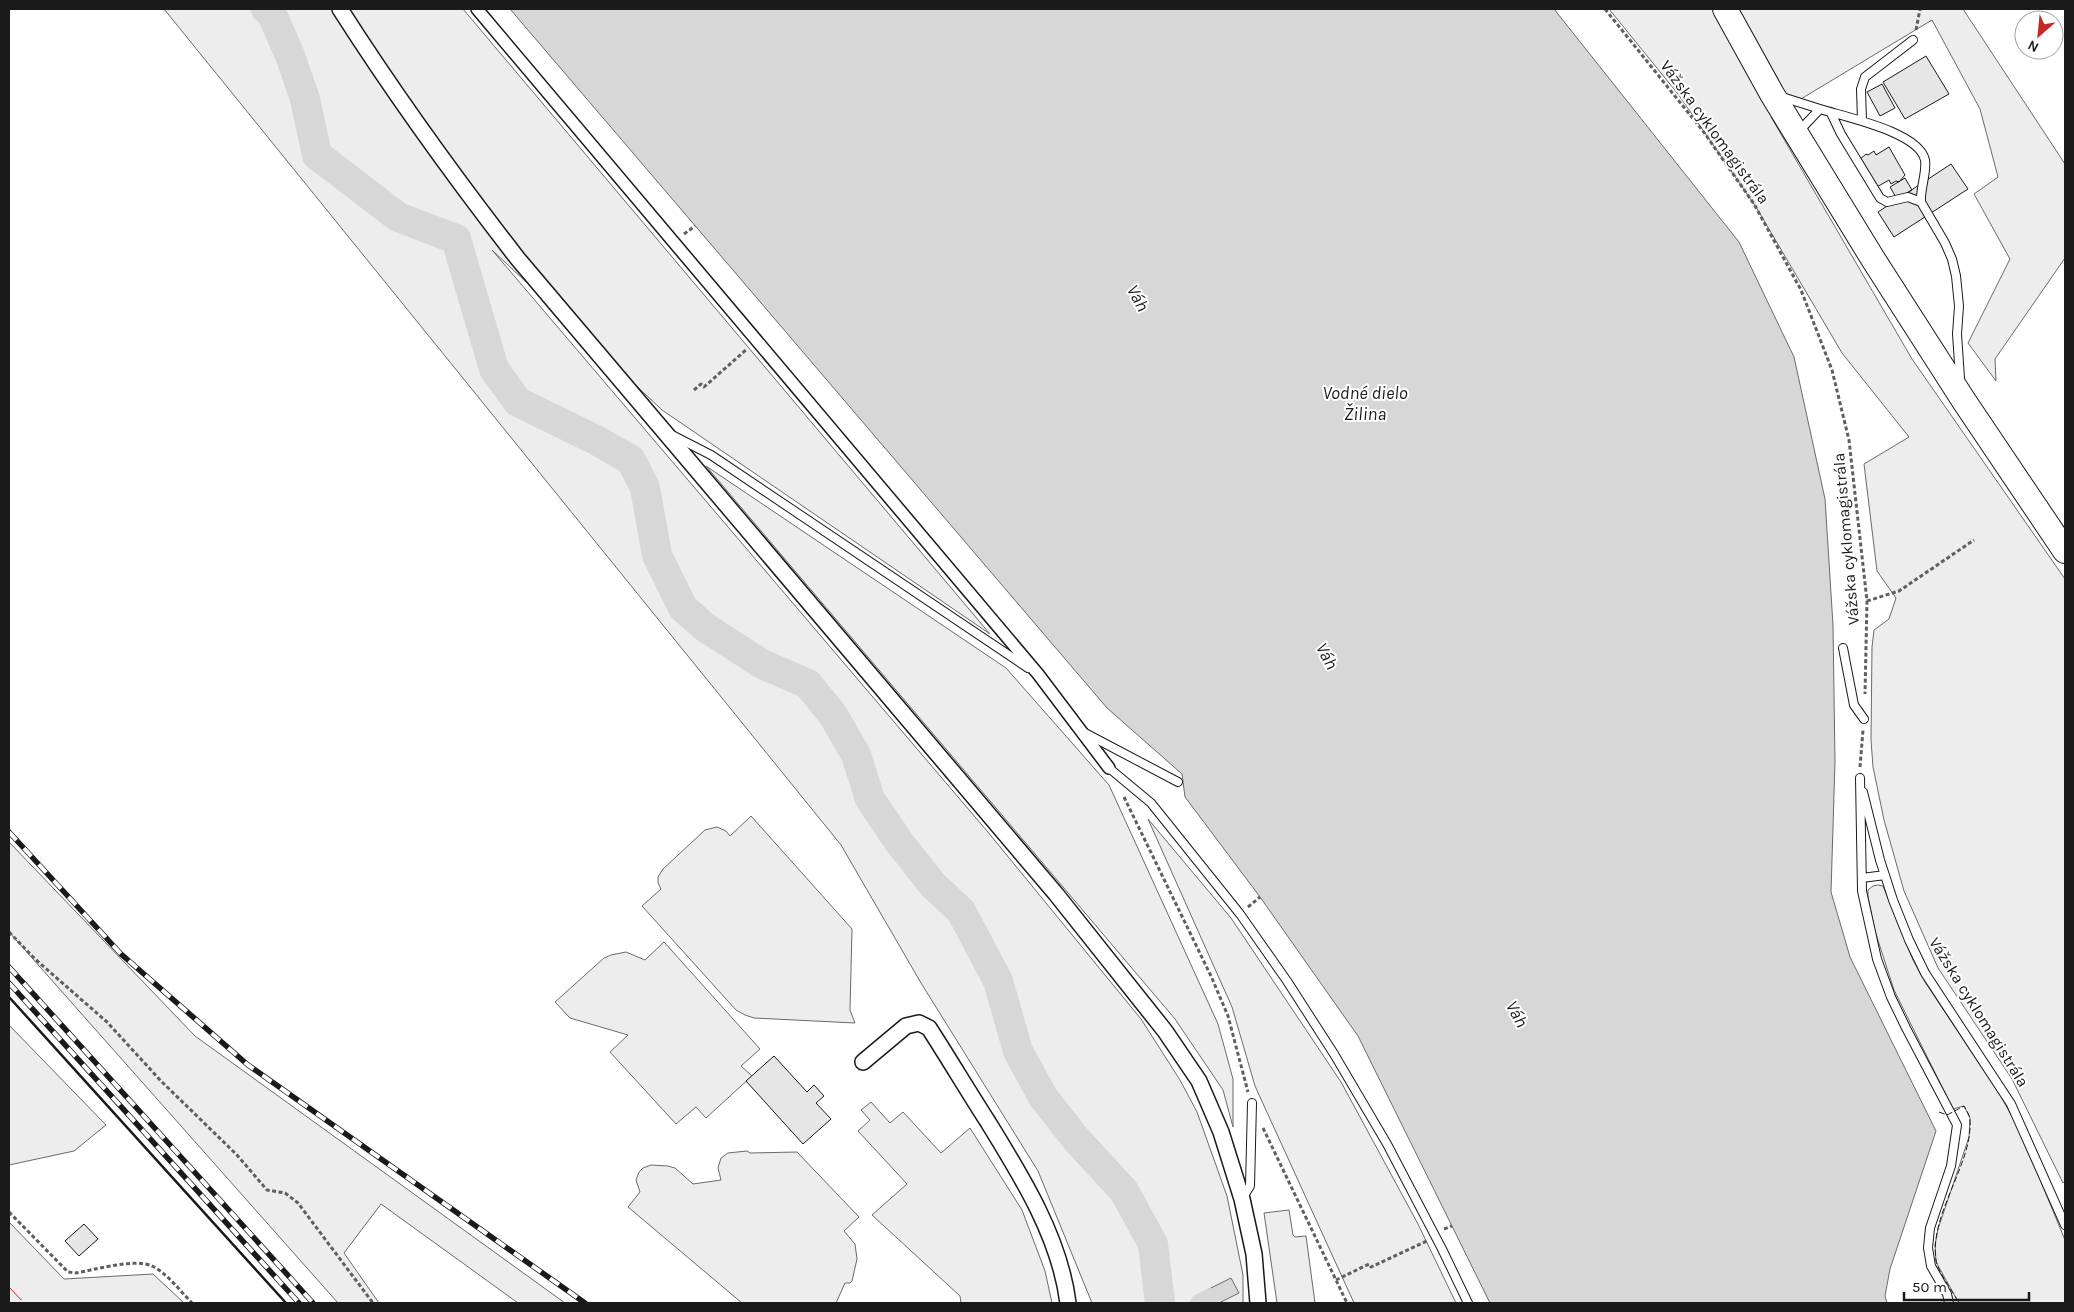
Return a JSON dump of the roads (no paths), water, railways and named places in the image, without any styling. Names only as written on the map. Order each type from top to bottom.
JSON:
[{"type":"main road","points":[[1725,9],[1796,134],[1964,401],[2065,551]]},
{"type":"street","points":[[340,9],[387,83],[450,171],[518,259],[1056,894],[1165,1030],[1188,1064],[1208,1099],[1221,1132],[1242,1199],[1254,1254],[1258,1303]]},
{"type":"street","points":[[477,9],[1038,674],[1084,732],[1109,768]]},
{"type":"street","points":[[863,1062],[906,1026],[919,1023],[929,1028],[1009,1157],[1042,1217],[1057,1256],[1068,1303]]},
{"type":"lane","points":[[1862,121],[1861,89],[1865,78],[1914,40]]},
{"type":"lane","points":[[1772,94],[1879,126],[1918,148],[1925,161],[1920,189],[1921,202],[1945,243],[1956,276],[1959,306],[1957,334],[1958,368],[1964,401]]},
{"type":"lane","points":[[1796,134],[1820,109]]},
{"type":"lane","points":[[1831,112],[1841,134],[1880,198],[1887,202],[1908,197],[1921,202]]},
{"type":"lane","points":[[663,430],[711,455],[1038,674]]},
{"type":"lane","points":[[1843,648],[1854,705],[1864,719]]},
{"type":"lane","points":[[1084,732],[1178,782]]},
{"type":"lane","points":[[1109,768],[1151,803],[1240,914],[1334,1054],[1387,1144],[1468,1303]]},
{"type":"lane","points":[[1949,1303],[1947,1294],[1931,1266],[1928,1248],[1930,1228],[1951,1166],[1957,1126],[1906,1028],[1883,978],[1870,934],[1862,878],[1860,778],[1885,875],[1906,932],[1925,973],[2012,1104],[2065,1225]]},
{"type":"lane","points":[[1862,878],[1885,875]]},
{"type":"lane","points":[[1242,1199],[1250,1186],[1252,1103]]},
{"type":"water","name":"Vodné dielo Žilina","points":[[510,9],[1554,9],[1739,242],[1794,357],[1825,499],[1833,625],[1835,762],[1831,892],[1850,957],[1936,1131],[1890,1269],[1885,1296],[1887,1303],[1490,1303],[1358,1036],[1260,897],[1185,797],[1182,774],[1107,708]]},
{"type":"water","points":[[1231,1278],[1239,1293],[1219,1303],[1214,1303],[1207,1290]]},
{"type":"waterway","points":[[266,9],[271,12],[291,58],[305,99],[317,155],[398,217],[456,239],[494,369],[518,402],[596,440],[631,460],[645,488],[657,555],[683,608],[706,628],[762,664],[808,684],[833,715],[856,755],[870,799],[899,842],[933,885],[961,911],[998,981],[1018,1051],[1043,1097],[1076,1139],[1124,1191],[1153,1244],[1160,1303]]},
{"type":"waterway","points":[[1199,1303],[1211,1297]]},
{"type":"railway","points":[[9,832],[121,954],[248,1065],[585,1303]]},
{"type":"railway","points":[[9,967],[313,1303]]},
{"type":"railway","points":[[9,983],[299,1303]]},
{"type":"water label","name":"Váh","points":[[1138,298]]},
{"type":"water label","name":"Váh","points":[[1327,656]]},
{"type":"water label","name":"Váh","points":[[1517,1014]]}]
